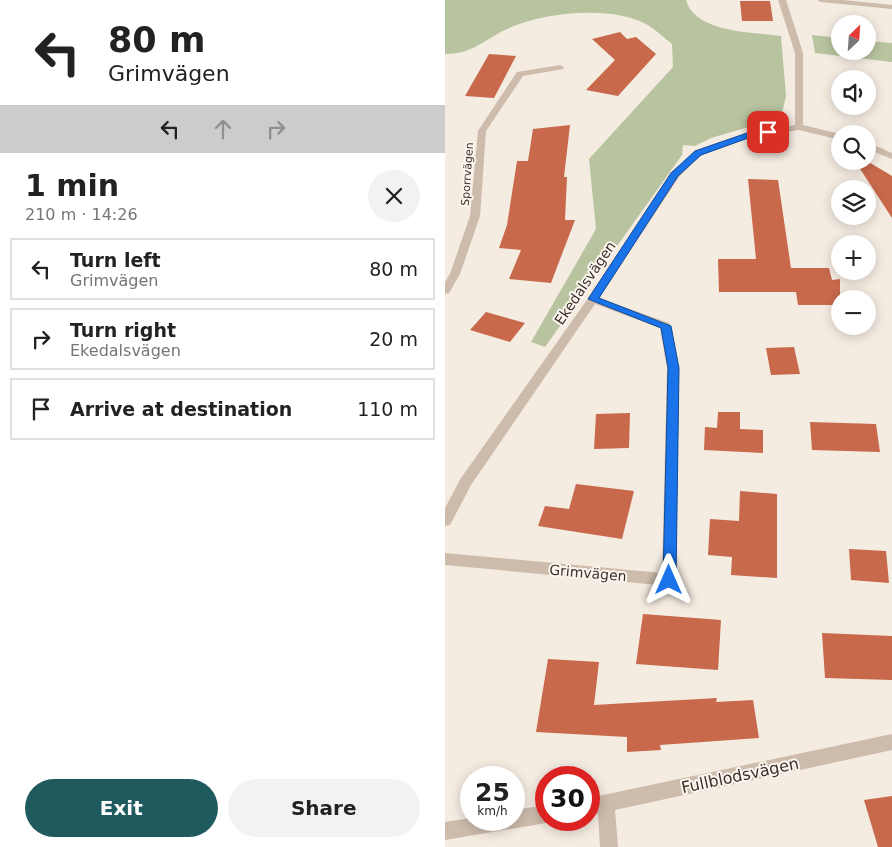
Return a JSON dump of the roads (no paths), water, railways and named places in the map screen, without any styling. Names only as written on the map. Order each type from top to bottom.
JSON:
[{"type":"street","points":[[782,0],[799,53],[799,127],[831,135]]},
{"type":"street","points":[[821,0],[892,7]]},
{"type":"street","name":"Sporrvägen","points":[[445,291],[455,274],[475,216],[482,131],[520,74],[560,67]]},
{"type":"street","name":"Ekedalsvägen","points":[[445,521],[466,482],[593,299],[675,175],[698,153],[750,135],[799,127]]},
{"type":"street","points":[[876,149],[892,156]]},
{"type":"street","name":"Grimvägen","points":[[445,559],[669,580],[673,368],[665,326],[593,299]]},
{"type":"street","name":"Fullblodsvägen","points":[[600,805],[892,742]]},
{"type":"street","points":[[600,816],[609,847]]},
{"type":"street","points":[[445,831],[460,828]]}]
